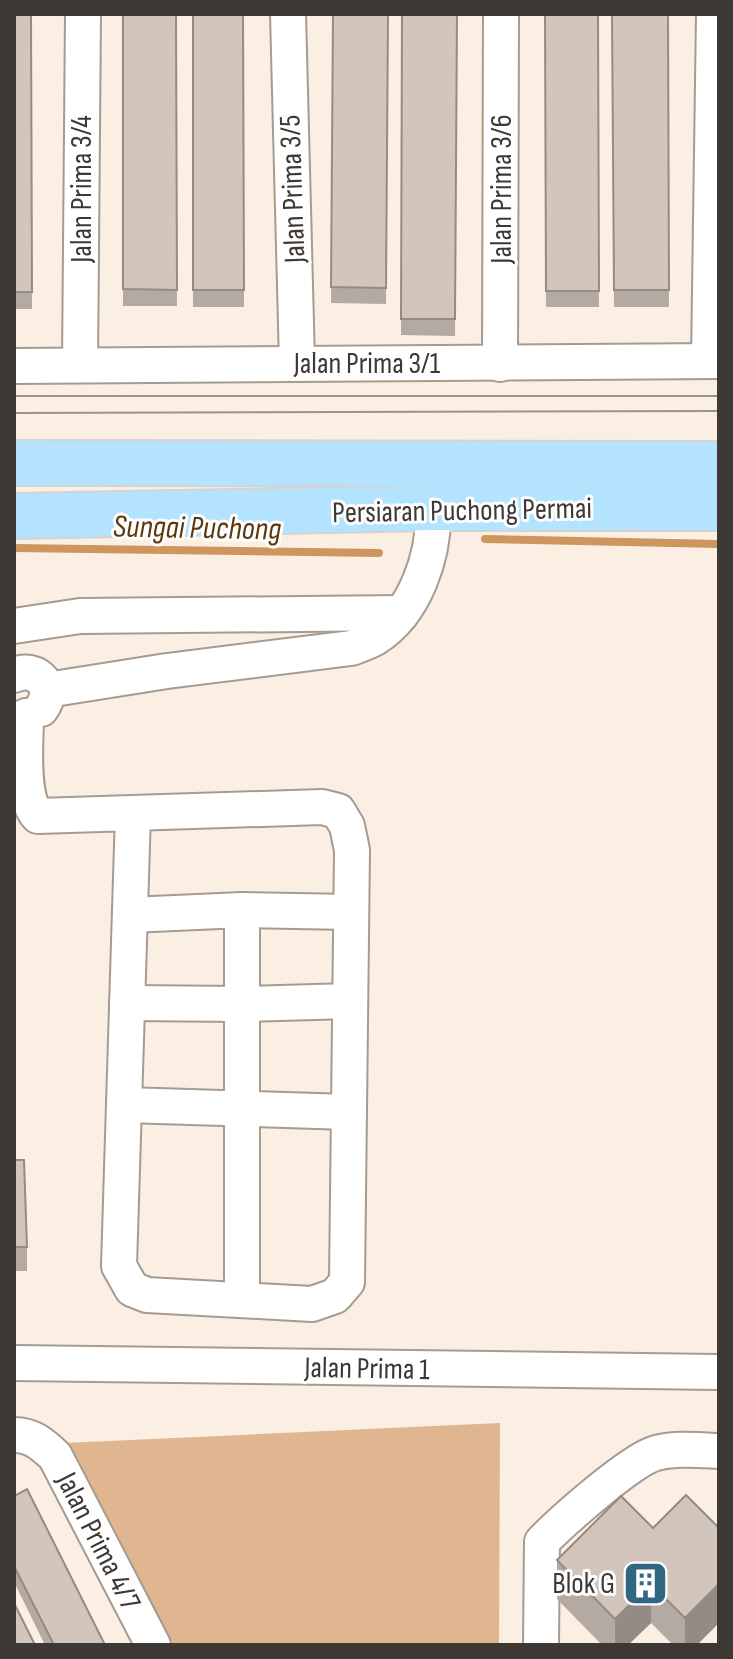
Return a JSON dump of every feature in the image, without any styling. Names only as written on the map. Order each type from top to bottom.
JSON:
[{"type":"main road","name":"Persiaran Puchong Permai","points":[[14,463],[719,464]]},
{"type":"main road","points":[[429,465],[433,508]]},
{"type":"main road","name":"Persiaran Puchong Permai","points":[[14,516],[433,508],[719,508]]},
{"type":"street","name":"Jalan Prima 3/4","points":[[80,365],[83,14]]},
{"type":"street","name":"Jalan Prima 3/5","points":[[288,14],[297,363]]},
{"type":"street","name":"Jalan Prima 3/6","points":[[500,364],[501,14]]},
{"type":"street","points":[[714,14],[714,361]]},
{"type":"street","name":"Jalan Prima 3/1","points":[[14,366],[714,361]]},
{"type":"street","points":[[133,813],[119,1266],[132,1289],[147,1295],[312,1304],[335,1296],[347,1282],[352,850],[347,826],[338,811],[322,807],[38,816],[31,809],[27,791],[22,688],[351,648],[376,637],[402,613],[429,556],[433,508]]},
{"type":"street","points":[[14,626],[80,616],[402,613]]},
{"type":"street","points":[[130,915],[242,910],[351,912]]},
{"type":"street","points":[[242,910],[242,1300]]},
{"type":"street","points":[[127,1003],[350,1001]]},
{"type":"street","points":[[124,1105],[349,1112]]},
{"type":"street","name":"Jalan Prima 1","points":[[14,1363],[719,1372]]},
{"type":"street","name":"Jalan Prima 4/7","points":[[26,1438],[55,1456],[153,1645]]},
{"type":"street","points":[[541,1645],[542,1542],[557,1526],[638,1462],[654,1453],[719,1451]]},
{"type":"shaded area","points":[[500,1423],[499,1645],[167,1645],[65,1443]]},
{"type":"building","points":[[14,14],[31,14],[32,292],[14,292]]},
{"type":"building","points":[[123,14],[176,14],[177,290],[123,289]]},
{"type":"building","points":[[193,14],[243,14],[244,290],[193,290]]},
{"type":"building","points":[[333,14],[388,14],[386,288],[331,287]]},
{"type":"building","points":[[402,14],[457,14],[455,319],[401,319]]},
{"type":"building","points":[[545,14],[598,14],[599,291],[546,291]]},
{"type":"building","points":[[612,14],[668,14],[669,290],[614,290]]},
{"type":"building","points":[[14,1160],[24,1160],[27,1247],[14,1247]]},
{"type":"building","points":[[27,1489],[105,1645],[54,1645],[14,1566],[14,1496]]},
{"type":"building","points":[[686,1495],[719,1528],[719,1584],[685,1618],[651,1584],[615,1619],[557,1560],[621,1496],[653,1528]]},
{"type":"building","points":[[14,1603],[35,1645],[14,1645]]},
{"type":"waterway","name":"Sungai Puchong","points":[[485,539],[719,544]]},
{"type":"waterway","name":"Sungai Puchong","points":[[14,548],[379,553]]},
{"type":"tram line","points":[[14,396],[719,396]]},
{"type":"tram line","points":[[14,413],[719,411]]},
{"type":"place","name":"Blok G","points":[[646,1583]]}]
